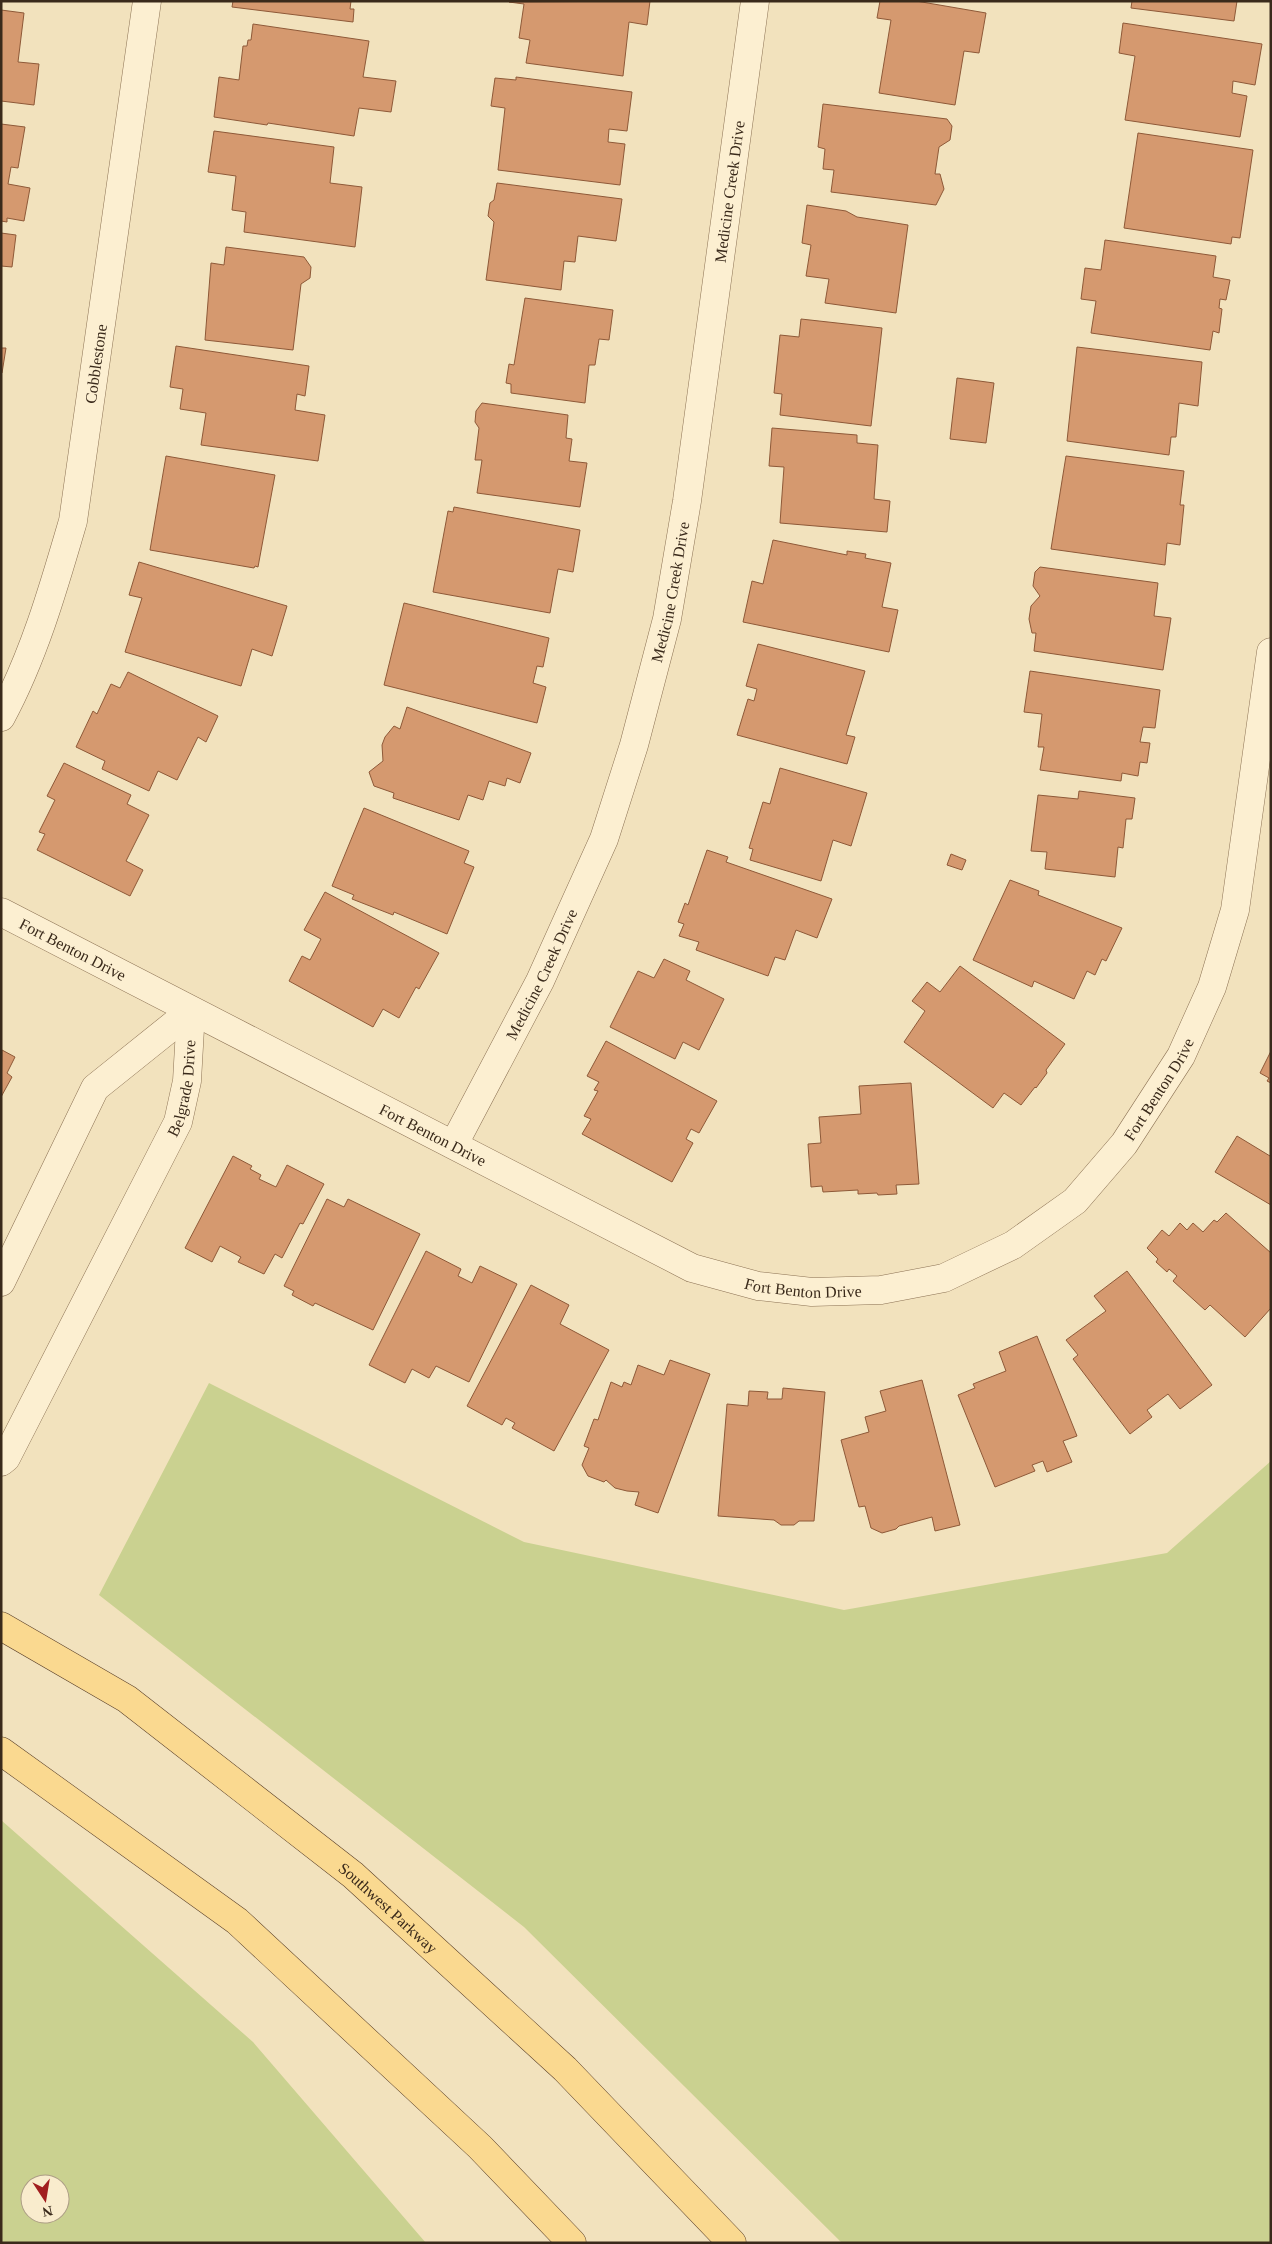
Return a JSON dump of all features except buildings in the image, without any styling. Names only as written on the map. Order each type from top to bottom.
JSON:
[{"type":"main road","name":"Southwest Parkway","points":[[1,1626],[127,1699],[353,1875],[565,2069],[732,2243]]},
{"type":"main road","points":[[1,1752],[237,1921],[480,2147],[572,2243]]},
{"type":"street","name":"Cobblestone","points":[[1,717],[29,653],[57,577],[74,521],[147,1]]},
{"type":"street","name":"Medicine Creek Drive","points":[[454,1144],[540,981],[604,839],[637,736],[667,619],[686,501],[756,1]]},
{"type":"street","name":"Fort Benton Drive","points":[[1,912],[692,1268],[758,1286],[812,1292],[881,1290],[944,1278],[1012,1245],[1075,1201],[1124,1144],[1181,1056],[1212,987],[1235,910],[1270,669]]},
{"type":"street","name":"Belgrade Drive","points":[[1,1282],[96,1088],[191,1011]]},
{"type":"street","name":"Belgrade Drive","points":[[1,1462],[10,1450],[178,1122],[187,1081],[191,1011]]},
{"type":"green space","points":[[209,1383],[524,1542],[844,1610],[1167,1553],[1271,1461],[1271,2243],[842,2243],[524,1927],[99,1595]]},
{"type":"green space","points":[[1,1820],[253,2042],[426,2243],[1,2243]]}]
